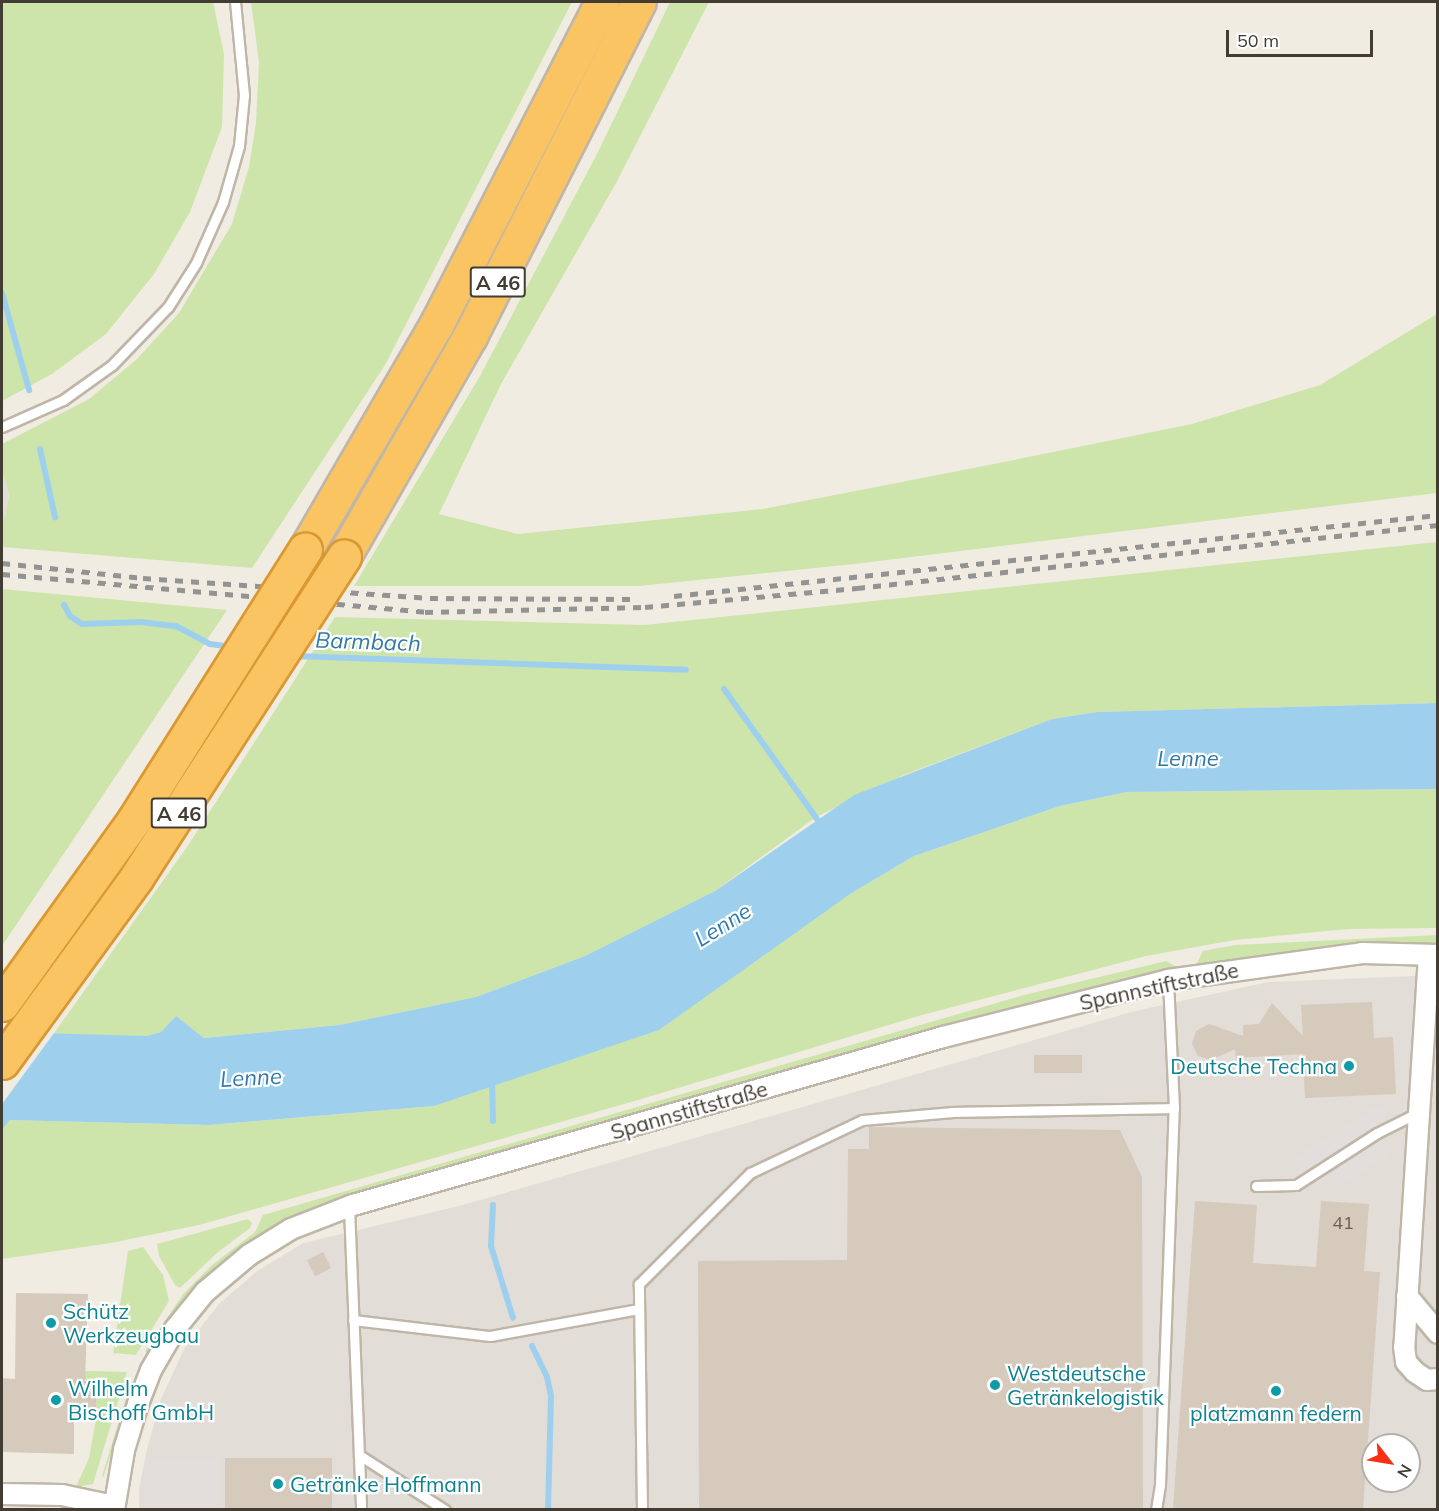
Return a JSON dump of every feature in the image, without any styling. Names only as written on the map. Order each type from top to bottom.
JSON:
[{"type":"highway","name":"A 46","points":[[2,1004],[134,820],[305,550],[437,323],[602,2]]},
{"type":"highway","name":"A 46","points":[[2,1062],[136,878],[344,556],[470,336],[639,2]]},
{"type":"street","name":"Spannstiftstraße","points":[[2,1494],[62,1496],[114,1508],[138,1404],[151,1370],[175,1329],[205,1292],[249,1255],[291,1229],[349,1208],[943,1037],[1168,980],[1362,953],[1433,955],[1419,1112],[1404,1347],[1406,1362],[1427,1380],[1437,1379]]},
{"type":"street","points":[[1407,1296],[1437,1333]]},
{"type":"lane","points":[[2,427],[63,400],[112,365],[168,307],[196,263],[223,202],[239,146],[243,75],[236,2]]},
{"type":"lane","points":[[1156,1509],[1160,1484],[1174,1108],[1168,980]]},
{"type":"lane","points":[[642,1509],[639,1284],[750,1173],[862,1120],[953,1112],[1174,1108]]},
{"type":"lane","points":[[1256,1186],[1296,1185],[1377,1133],[1419,1112]]},
{"type":"lane","points":[[349,1208],[362,1509]]},
{"type":"lane","points":[[353,1320],[490,1336],[639,1309]]},
{"type":"lane","points":[[359,1455],[445,1509]]},
{"type":"shaded area","points":[[2,469],[9,495],[5,518],[2,517]]},
{"type":"shaded area","points":[[1437,975],[1437,1509],[139,1510],[139,1489],[161,1399],[185,1347],[219,1304],[256,1272],[303,1243],[463,1205],[1135,1011],[1268,982]]},
{"type":"shaded area","points":[[1380,1104],[1386,1115],[1382,1143],[1389,1155],[1340,1187],[1332,1176],[1311,1189],[1292,1160]]},
{"type":"shaded area","points":[[145,1458],[220,1458],[220,1509],[145,1509]]},
{"type":"green space","points":[[2,2],[213,2],[224,54],[222,127],[190,212],[154,274],[106,334],[52,374],[2,401]]},
{"type":"green space","points":[[251,2],[572,2],[385,365],[252,568],[2,547],[2,517],[5,517],[9,495],[2,469],[2,444],[89,399],[137,359],[179,313],[232,224],[249,167],[256,123],[259,62]]},
{"type":"green space","points":[[670,2],[709,2],[615,185],[501,384],[439,514],[518,534],[763,509],[999,463],[1192,424],[1320,385],[1437,314],[1437,493],[854,564],[639,586],[354,586],[480,376],[598,152]]},
{"type":"green space","points":[[1437,542],[1437,703],[1097,712],[1052,719],[904,775],[816,817],[715,891],[585,956],[476,997],[339,1025],[204,1038],[176,1016],[161,1032],[146,1036],[52,1036],[187,847],[335,617],[644,625]]},
{"type":"green space","points":[[2,589],[227,610],[2,946]]},
{"type":"green space","points":[[1437,789],[1437,928],[1348,929],[1235,940],[1146,956],[922,1015],[638,1100],[199,1225],[111,1243],[2,1259],[2,1117],[6,1120],[209,1125],[434,1106],[850,894],[914,856],[1060,806],[1127,792]]},
{"type":"green space","points":[[1437,935],[1437,944],[1319,949],[1196,965],[1203,951],[1235,945]]},
{"type":"green space","points":[[1166,961],[1179,968],[1048,998],[326,1205],[274,1227],[228,1258],[182,1304],[149,1354],[145,1351],[183,1294],[212,1265],[255,1232],[263,1215],[1024,995]]},
{"type":"green space","points":[[248,1219],[252,1223],[250,1228],[218,1252],[180,1288],[175,1285],[159,1256],[157,1244]]},
{"type":"green space","points":[[143,1247],[163,1275],[169,1301],[136,1355],[113,1353],[128,1251]]},
{"type":"green space","points":[[16,1369],[127,1372],[93,1484],[76,1487],[89,1458],[96,1419],[97,1381],[15,1378]]},
{"type":"green space","points":[[131,1382],[135,1383],[103,1478],[102,1476]]},
{"type":"water","name":"Lenne","points":[[1437,703],[1437,789],[1127,792],[1060,806],[914,856],[850,894],[659,1030],[434,1106],[209,1125],[6,1120],[2,1117],[2,1032],[146,1036],[161,1032],[176,1016],[204,1038],[339,1025],[476,997],[585,956],[715,891],[854,795],[1052,719],[1097,712]]},
{"type":"pier","points":[[2,1029],[54,1033],[2,1104]]},
{"type":"building","name":"Deutsche Techna","points":[[1372,1002],[1374,1038],[1393,1037],[1396,1094],[1305,1098],[1303,1054],[1236,1058],[1235,1049],[1211,1060],[1198,1056],[1192,1044],[1196,1031],[1209,1024],[1243,1036],[1243,1025],[1259,1024],[1272,1003],[1303,1036],[1301,1005]]},
{"type":"building","points":[[1034,1055],[1082,1055],[1082,1073],[1034,1073]]},
{"type":"building","name":"Westdeutsche Getränkelogistik","points":[[869,1127],[1120,1130],[1142,1177],[1143,1509],[699,1509],[698,1261],[847,1260],[848,1149],[869,1149]]},
{"type":"building","name":"platzmann federn","points":[[1195,1201],[1257,1205],[1253,1263],[1316,1267],[1321,1201],[1369,1204],[1364,1271],[1380,1272],[1368,1433],[1361,1433],[1363,1509],[1173,1509]]},
{"type":"building","points":[[323,1252],[331,1268],[315,1276],[307,1260]]},
{"type":"building","points":[[16,1293],[88,1294],[85,1381],[97,1381],[96,1419],[74,1418],[74,1454],[2,1452],[2,1378],[15,1379]]},
{"type":"building","name":"Getränke Hoffmann","points":[[225,1458],[332,1458],[332,1509],[225,1509]]},
{"type":"waterway","name":"Barmbach","points":[[2,293],[29,390]]},
{"type":"waterway","name":"Barmbach","points":[[40,449],[55,517]]},
{"type":"waterway","name":"Barmbach","points":[[64,605],[70,616],[82,624],[141,622],[176,626],[210,644],[232,647]]},
{"type":"waterway","name":"Barmbach","points":[[293,656],[686,670]]},
{"type":"waterway","name":"Barmbach","points":[[724,689],[820,823]]},
{"type":"waterway","points":[[492,1080],[493,1121]]},
{"type":"waterway","points":[[2,1125],[10,1114]]},
{"type":"waterway","points":[[493,1205],[491,1246],[513,1318]]},
{"type":"waterway","points":[[532,1346],[547,1377],[551,1396],[548,1510]]},
{"type":"railway","points":[[674,596],[1438,515]]},
{"type":"railway","points":[[2,574],[425,612],[645,607],[857,588],[1438,525]]},
{"type":"railway","points":[[2,563],[143,578],[430,598],[635,599]]},
{"type":"place","name":"Deutsche Techna","points":[[1349,1066]]},
{"type":"place","name":"Schütz Werkzeugbau","points":[[51,1323]]},
{"type":"place","name":"Westdeutsche Getränkelogistik","points":[[995,1385]]},
{"type":"place","name":"platzmann federn","points":[[1276,1391]]},
{"type":"place","name":"Wilhelm Bischoff GmbH","points":[[56,1400]]},
{"type":"place","name":"Getränke Hoffmann","points":[[278,1484]]}]
